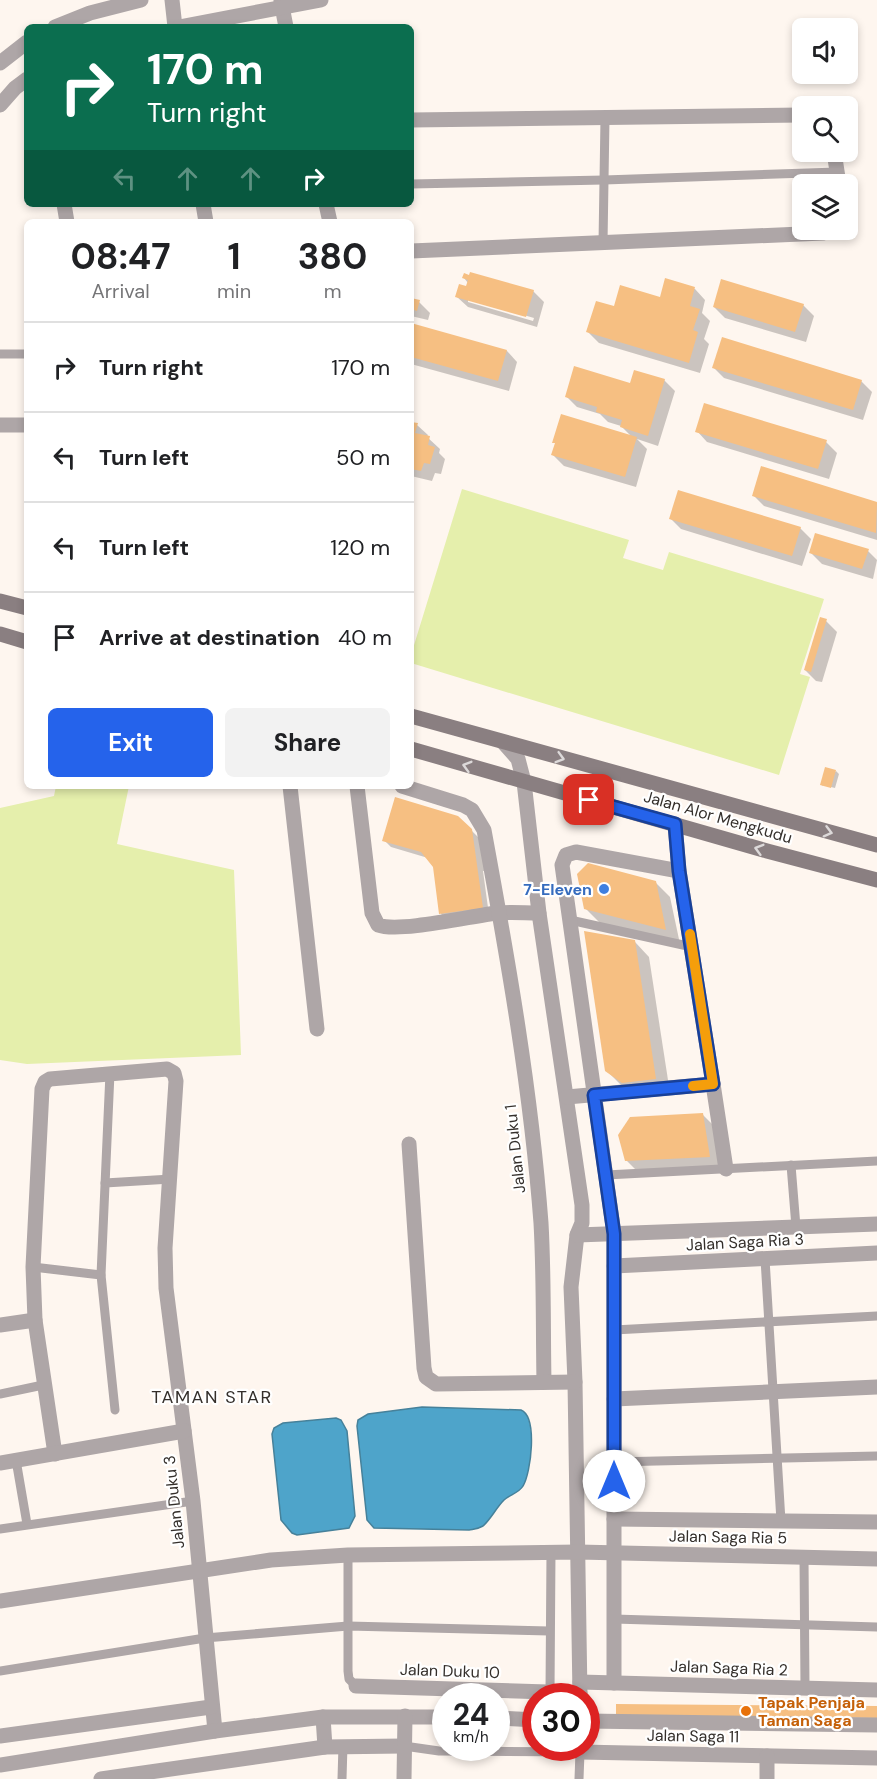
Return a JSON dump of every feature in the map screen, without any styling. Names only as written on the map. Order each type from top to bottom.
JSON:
[{"type":"main road","points":[[0,601],[24,607]]},
{"type":"main road","points":[[0,634],[24,641]]},
{"type":"main road","name":"Jalan Alor Mengkudu","points":[[414,717],[877,845]]},
{"type":"main road","name":"Jalan Alor Mengkudu","points":[[414,750],[767,851],[877,879]]},
{"type":"street","points":[[62,24],[90,13],[141,0]]},
{"type":"street","points":[[172,0],[176,24]]},
{"type":"street","points":[[191,24],[281,4],[321,0]]},
{"type":"street","points":[[281,4],[285,24]]},
{"type":"street","points":[[0,63],[24,44]]},
{"type":"street","points":[[0,105],[24,81]]},
{"type":"street","points":[[414,120],[792,115]]},
{"type":"street","points":[[414,250],[792,234]]},
{"type":"street","points":[[0,425],[24,424]]},
{"type":"street","points":[[503,742],[519,759],[524,782],[539,913],[582,1205],[582,1223],[577,1235],[571,1287],[576,1382],[580,1683]]},
{"type":"street","points":[[290,789],[317,1029]]},
{"type":"street","points":[[357,789],[372,913],[378,925],[384,927],[414,926],[499,913],[539,913]]},
{"type":"street","name":"Jalan Duku 1","points":[[412,789],[472,810],[484,830],[522,1047],[535,1152],[541,1225],[544,1382]]},
{"type":"street","points":[[675,824],[679,871],[726,1169]]},
{"type":"street","points":[[614,1683],[614,1234],[562,865],[566,855],[576,852],[679,871]]},
{"type":"street","name":"Jalan Duku 3","points":[[110,1073],[168,1069],[174,1073],[176,1081],[165,1269],[193,1501],[214,1731]]},
{"type":"street","points":[[55,1454],[35,1320],[33,1267],[42,1089],[50,1078],[110,1073]]},
{"type":"street","points":[[567,1097],[713,1084]]},
{"type":"street","points":[[409,1144],[426,1377],[436,1384],[576,1382]]},
{"type":"street","points":[[577,1235],[877,1224]]},
{"type":"street","name":"Jalan Saga Ria 3","points":[[614,1266],[877,1253]]},
{"type":"street","points":[[0,1326],[35,1320]]},
{"type":"street","points":[[614,1399],[877,1387]]},
{"type":"street","points":[[0,1463],[184,1431]]},
{"type":"street","points":[[614,1520],[877,1522]]},
{"type":"street","name":"Jalan Saga Ria 5","points":[[0,1601],[272,1560],[348,1555],[614,1552],[877,1559]]},
{"type":"street","name":"Jalan Saga Ria 2","points":[[600,1686],[614,1683],[877,1690]]},
{"type":"street","name":"Jalan Duku 10","points":[[356,1686],[522,1691]]},
{"type":"street","points":[[0,1736],[211,1707]]},
{"type":"street","points":[[404,1779],[405,1716]]},
{"type":"street","points":[[323,1717],[325,1747]]},
{"type":"street","points":[[0,1766],[214,1731],[323,1717],[432,1717]]},
{"type":"street","points":[[600,1721],[877,1725]]},
{"type":"street","points":[[101,1779],[343,1745],[404,1746]]},
{"type":"street","name":"Jalan Saga 11","points":[[600,1752],[877,1758]]},
{"type":"street","points":[[767,1756],[767,1779]]},
{"type":"lane","points":[[603,243],[605,118]]},
{"type":"lane","points":[[414,184],[792,178]]},
{"type":"lane","points":[[0,354],[24,354]]},
{"type":"lane","points":[[570,920],[692,947]]},
{"type":"lane","points":[[110,1073],[101,1275],[115,1410]]},
{"type":"lane","points":[[606,1174],[877,1161]]},
{"type":"lane","points":[[791,1166],[796,1227]]},
{"type":"lane","points":[[105,1184],[171,1179]]},
{"type":"lane","points":[[765,1259],[781,1521]]},
{"type":"lane","points":[[33,1267],[101,1275]]},
{"type":"lane","points":[[614,1330],[877,1316]]},
{"type":"lane","points":[[0,1394],[43,1384]]},
{"type":"lane","points":[[614,1462],[877,1455]]},
{"type":"lane","points":[[16,1460],[27,1524]]},
{"type":"lane","points":[[0,1529],[193,1501]]},
{"type":"lane","points":[[550,1552],[550,1683]]},
{"type":"lane","points":[[348,1555],[348,1671],[349,1679],[356,1686]]},
{"type":"lane","points":[[804,1557],[805,1688]]},
{"type":"lane","points":[[614,1619],[877,1627]]},
{"type":"lane","points":[[0,1671],[205,1638],[348,1626],[549,1631]]},
{"type":"lane","points":[[342,1779],[343,1745]]},
{"type":"lane","points":[[404,1746],[439,1751],[522,1752]]},
{"type":"lane","points":[[579,1779],[580,1761]]},
{"type":"green space","points":[[462,489],[629,540],[623,558],[663,570],[669,552],[824,599],[800,674],[810,677],[779,775],[414,664],[414,645]]},
{"type":"green space","points":[[55,789],[128,789],[117,844],[234,870],[241,1055],[27,1064],[0,1060],[0,808],[54,796]]},
{"type":"water","points":[[422,1407],[521,1410],[526,1415],[530,1423],[531,1446],[526,1479],[523,1486],[504,1500],[483,1526],[469,1530],[374,1528],[367,1520],[358,1420],[368,1414]]},
{"type":"water","points":[[336,1418],[341,1420],[347,1431],[355,1516],[349,1528],[297,1535],[292,1533],[281,1520],[272,1434],[274,1428],[283,1423]]},
{"type":"building","points":[[470,272],[534,290],[526,317],[455,297],[459,284],[466,286],[468,280],[462,278],[464,273],[469,275]]},
{"type":"building","points":[[665,278],[695,287],[690,306],[700,309],[693,330],[698,332],[689,363],[586,332],[596,301],[614,306],[620,285],[660,297]]},
{"type":"building","points":[[721,279],[804,304],[795,332],[713,307]]},
{"type":"building","points":[[414,299],[420,300],[417,311],[414,310]]},
{"type":"building","points":[[414,324],[507,350],[498,381],[414,358]]},
{"type":"building","points":[[722,337],[862,380],[853,410],[712,368]]},
{"type":"building","points":[[574,366],[630,383],[634,370],[665,379],[648,436],[620,427],[622,420],[596,412],[597,407],[565,397]]},
{"type":"building","points":[[704,403],[827,440],[818,469],[695,432]]},
{"type":"building","points":[[561,414],[637,437],[625,477],[551,455],[555,443],[552,443]]},
{"type":"building","points":[[414,422],[418,423],[415,433],[430,436],[428,445],[435,447],[430,464],[424,463],[421,471],[414,470]]},
{"type":"building","points":[[761,466],[877,502],[876,533],[752,496]]},
{"type":"building","points":[[678,490],[801,527],[792,556],[669,519]]},
{"type":"building","points":[[815,533],[869,549],[862,569],[809,553]]},
{"type":"building","points":[[820,617],[827,619],[811,672],[804,670]]},
{"type":"building","points":[[825,767],[836,770],[831,788],[820,785]]},
{"type":"building","points":[[395,797],[458,816],[472,829],[483,908],[439,914],[433,867],[421,852],[382,841]]},
{"type":"building","points":[[588,863],[656,881],[666,930],[584,909],[577,874]]},
{"type":"building","points":[[584,931],[635,940],[656,1079],[622,1083],[605,1071]]},
{"type":"building","points":[[703,1113],[710,1157],[625,1161],[618,1135],[630,1117]]},
{"type":"building","name":"Tapak Penjaja Taman Saga","points":[[616,1704],[877,1706],[877,1718],[616,1715]]},
{"type":"slow traffic","points":[[690,934],[713,1084],[693,1086]]},
{"type":"place","name":"7-Eleven","points":[[604,889]]},
{"type":"place","name":"Tapak Penjaja Taman Saga","points":[[746,1711]]},
{"type":"district","name":"TAMAN STAR","points":[[212,1397]]},
{"type":"route","points":[[589,800],[675,824],[679,871],[713,1084],[594,1095],[614,1234],[614,1481]]}]
